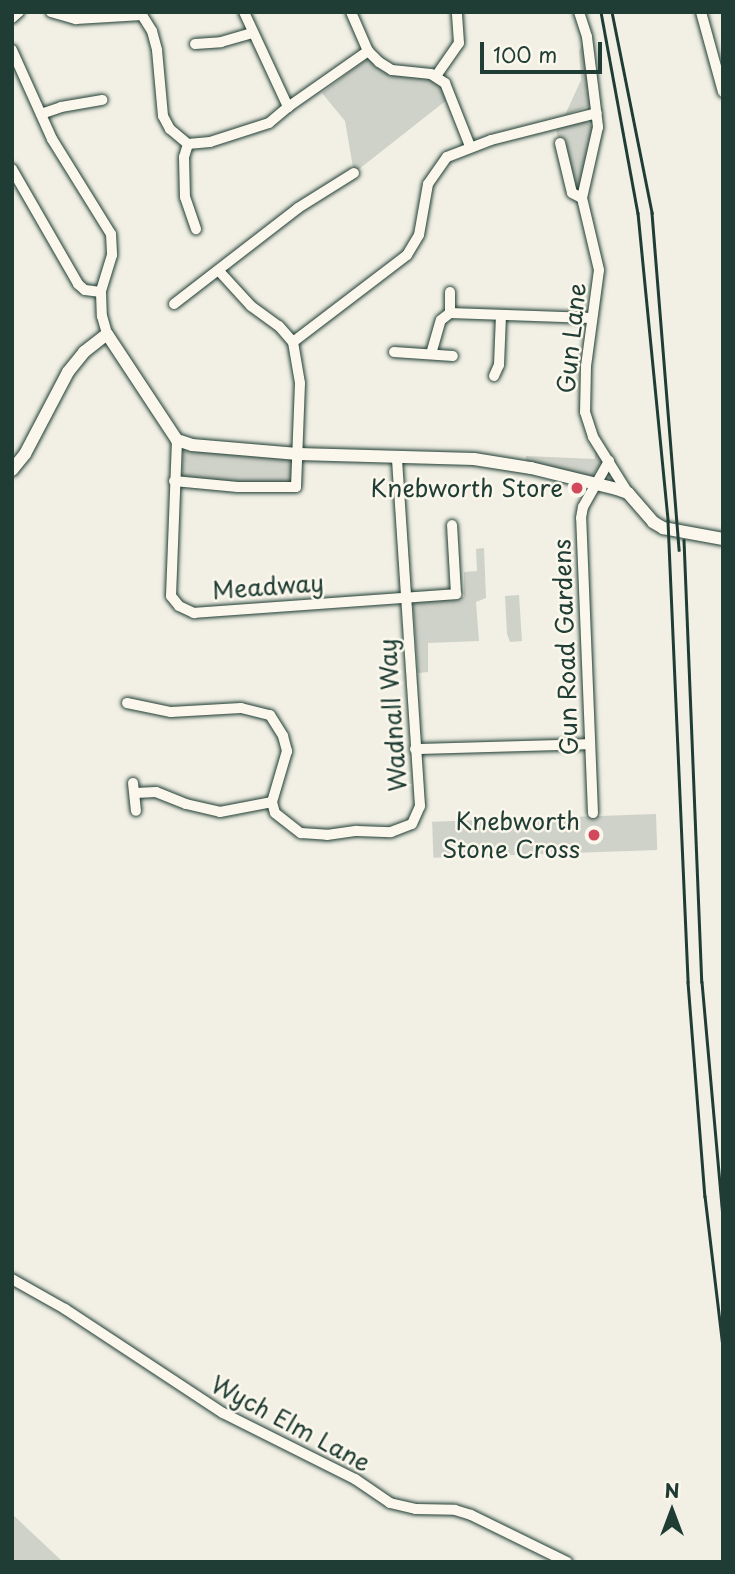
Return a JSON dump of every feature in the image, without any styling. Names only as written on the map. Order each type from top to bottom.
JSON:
[{"type":"street","points":[[12,18],[19,12]]},
{"type":"street","points":[[51,12],[76,19],[142,13],[152,32],[157,50],[163,116],[170,129],[188,144],[211,142],[269,124],[288,107],[369,51]]},
{"type":"street","points":[[244,12],[288,107]]},
{"type":"street","points":[[351,12],[369,51],[379,62],[392,70],[436,76],[452,96],[470,146]]},
{"type":"street","points":[[436,76],[459,43],[457,12]]},
{"type":"street","name":"Gun Lane","points":[[579,12],[587,37],[597,113],[597,135],[582,198],[599,270],[591,318],[585,412],[588,428],[628,493]]},
{"type":"street","points":[[701,12],[722,87]]},
{"type":"street","points":[[195,44],[221,42],[252,33]]},
{"type":"street","points":[[12,50],[51,139],[111,234],[112,255],[101,292],[102,316],[107,334],[177,440],[192,445],[298,454],[474,459],[596,483],[628,493],[653,522],[663,528],[723,539]]},
{"type":"street","points":[[40,114],[61,107],[102,100]]},
{"type":"street","points":[[293,342],[407,255],[419,235],[425,195],[433,174],[447,158],[470,146],[597,113]]},
{"type":"street","points":[[560,143],[572,193],[582,198]]},
{"type":"street","points":[[188,144],[184,157],[185,197],[196,229]]},
{"type":"street","points":[[12,169],[78,284],[85,290],[101,292]]},
{"type":"street","points":[[174,304],[298,208],[354,173]]},
{"type":"street","points":[[174,481],[238,487],[296,487],[300,368],[293,342],[279,326],[251,306],[219,271]]},
{"type":"street","points":[[450,292],[450,313]]},
{"type":"street","points":[[431,354],[441,320],[450,313],[591,318]]},
{"type":"street","points":[[494,376],[499,365],[501,315]]},
{"type":"street","points":[[12,470],[25,454],[68,372],[84,352],[107,334]]},
{"type":"street","points":[[394,352],[453,356]]},
{"type":"street","name":"Meadway","points":[[177,440],[171,596],[179,606],[194,612],[456,594],[452,525]]},
{"type":"street","name":"Wadnall Way","points":[[272,802],[275,813],[286,825],[312,835],[391,832],[412,824],[420,806],[397,457]]},
{"type":"street","name":"Gun Road Gardens","points":[[593,813],[581,519],[583,507],[609,461]]},
{"type":"street","points":[[127,703],[171,712],[241,708],[270,715],[283,736],[287,751],[272,802],[220,812],[134,788],[135,811]]},
{"type":"street","points":[[415,749],[589,744]]},
{"type":"street","name":"Wych Elm Lane","points":[[12,1279],[65,1310],[223,1413],[355,1479],[390,1503],[416,1509],[443,1508],[463,1512],[567,1562]]},
{"type":"shaded area","points":[[584,41],[591,105],[565,115],[581,80],[579,51]]},
{"type":"shaded area","points":[[368,58],[381,69],[426,77],[440,84],[448,99],[354,173],[345,121],[322,93]]},
{"type":"shaded area","points":[[580,121],[587,122],[593,128],[579,192],[575,191],[564,138],[558,138],[556,129]]},
{"type":"shaded area","points":[[595,447],[603,462],[592,476],[527,463],[526,460],[526,456],[595,459]]},
{"type":"shaded area","points":[[183,451],[295,458],[293,482],[235,483],[182,477]]},
{"type":"shaded area","points":[[484,548],[486,598],[476,602],[479,641],[428,643],[428,672],[418,673],[413,604],[420,600],[464,597],[464,572],[477,571],[476,549]]},
{"type":"shaded area","points":[[519,595],[522,641],[510,642],[507,634],[505,596]]},
{"type":"shaded area","points":[[656,814],[657,850],[433,858],[432,822]]},
{"type":"shaded area","points":[[12,1514],[63,1562],[12,1562]]},
{"type":"railway","points":[[601,12],[638,213],[668,521],[688,982],[705,1196],[723,1346]]},
{"type":"railway","points":[[612,12],[652,213],[679,550]]},
{"type":"railway","points":[[684,540],[702,982],[723,1219]]},
{"type":"place","name":"Knebworth Store","points":[[577,488]]},
{"type":"place","name":"Knebworth Stone Cross","points":[[594,835]]}]
